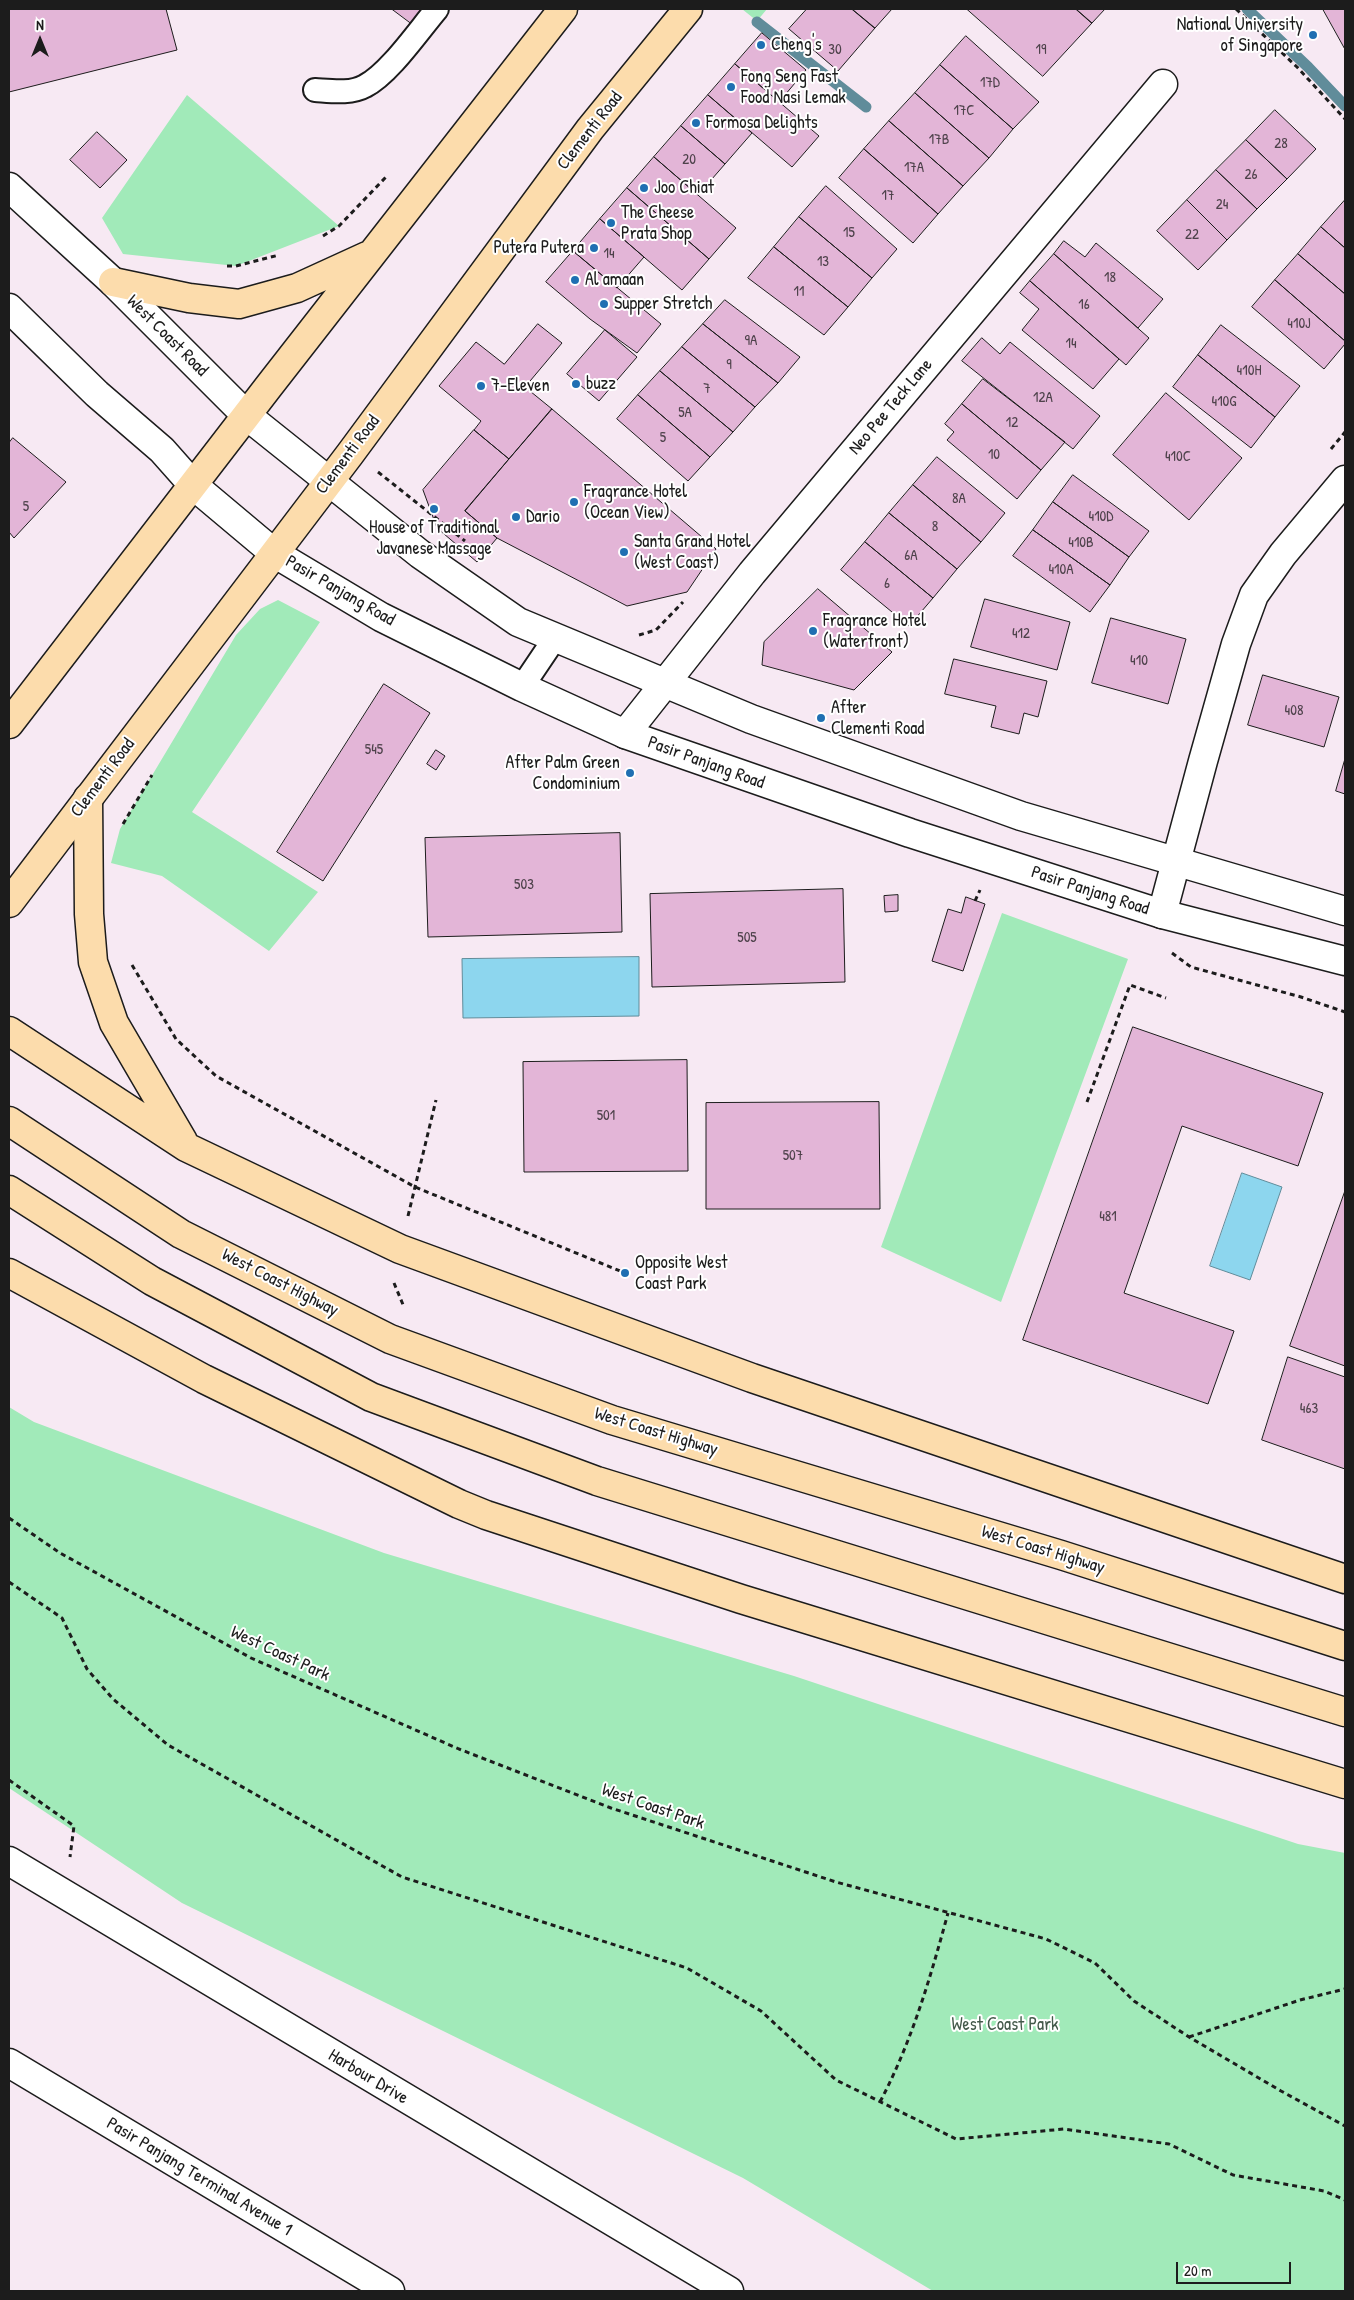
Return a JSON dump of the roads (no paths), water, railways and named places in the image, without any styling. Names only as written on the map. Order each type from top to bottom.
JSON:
[{"type":"main road","points":[[9,724],[246,415],[563,9]]},
{"type":"main road","name":"Clementi Road","points":[[9,903],[329,480],[590,129],[688,9]]},
{"type":"main road","name":"Neo Pee Teck Lane","points":[[625,734],[663,683],[752,573],[1162,84]]},
{"type":"main road","name":"West Coast Road","points":[[9,188],[112,282],[246,415],[329,480]]},
{"type":"main road","points":[[112,282],[189,298],[239,304],[297,288],[372,254]]},
{"type":"main road","points":[[9,308],[97,394],[162,450],[193,485],[274,553]]},
{"type":"main road","points":[[329,480],[420,554],[518,622],[555,638],[751,720],[1021,816],[1345,911]]},
{"type":"main road","name":"Pasir Panjang Road","points":[[1162,914],[1236,644],[1254,595],[1283,554],[1345,480]]},
{"type":"main road","name":"Pasir Panjang Road","points":[[274,553],[381,617],[625,734],[916,835],[1162,914],[1345,961]]},
{"type":"main road","points":[[88,798],[89,914],[93,962],[114,1023],[186,1147]]},
{"type":"main road","points":[[9,1031],[186,1147],[400,1249],[752,1378],[1345,1579]]},
{"type":"main road","name":"West Coast Highway","points":[[9,1121],[181,1234],[390,1339],[612,1420],[1061,1555],[1345,1646]]},
{"type":"main road","points":[[9,1190],[152,1281],[371,1398],[597,1481],[1345,1712]]},
{"type":"main road","points":[[9,1273],[204,1379],[459,1504],[486,1515],[741,1599],[1345,1784]]},
{"type":"main road","name":"Harbour Drive","points":[[9,1861],[729,2291]]},
{"type":"main road","name":"Pasir Panjang Terminal Avenue 1","points":[[9,2064],[390,2291]]},
{"type":"lane","points":[[315,90],[344,91],[364,87],[380,76],[437,9]]},
{"type":"lane","points":[[522,686],[555,638]]},
{"type":"water","points":[[639,957],[639,1016],[463,1018],[462,959]]},
{"type":"water","points":[[1242,1173],[1282,1187],[1250,1280],[1210,1266]]},
{"type":"waterway","points":[[1247,9],[1308,67],[1345,106]]},
{"type":"waterway","points":[[757,22],[866,107]]},
{"type":"place","name":"National University of Singapore","points":[[1313,35]]},
{"type":"place","name":"Cheng's","points":[[761,45]]},
{"type":"place","name":"Fong Seng Fast Food Nasi Lemak","points":[[731,87]]},
{"type":"place","name":"Formosa Delights","points":[[696,123]]},
{"type":"place","name":"Joo Chiat","points":[[644,188]]},
{"type":"place","name":"The Cheese Prata Shop","points":[[611,223]]},
{"type":"place","name":"Putera Putera","points":[[594,248]]},
{"type":"place","name":"Al amaan","points":[[575,280]]},
{"type":"place","name":"Supper Stretch","points":[[604,304]]},
{"type":"place","name":"buzz","points":[[576,384]]},
{"type":"place","name":"7-Eleven","points":[[481,386]]},
{"type":"place","name":"Fragrance Hotel (Ocean View)","points":[[574,502]]},
{"type":"place","name":"House of Traditional Javanese Massage","points":[[434,509]]},
{"type":"place","name":"Dario","points":[[516,517]]},
{"type":"place","name":"Santa Grand Hotel (West Coast)","points":[[624,552]]},
{"type":"place","name":"Fragrance Hotel (Waterfront)","points":[[813,631]]},
{"type":"place","name":"After Clementi Road","points":[[821,718]]},
{"type":"place","name":"After Palm Green Condominium","points":[[630,773]]},
{"type":"place","name":"Opposite West Coast Park","points":[[625,1273]]},
{"type":"park label","name":"West Coast Park","points":[[1005,2025]]}]
